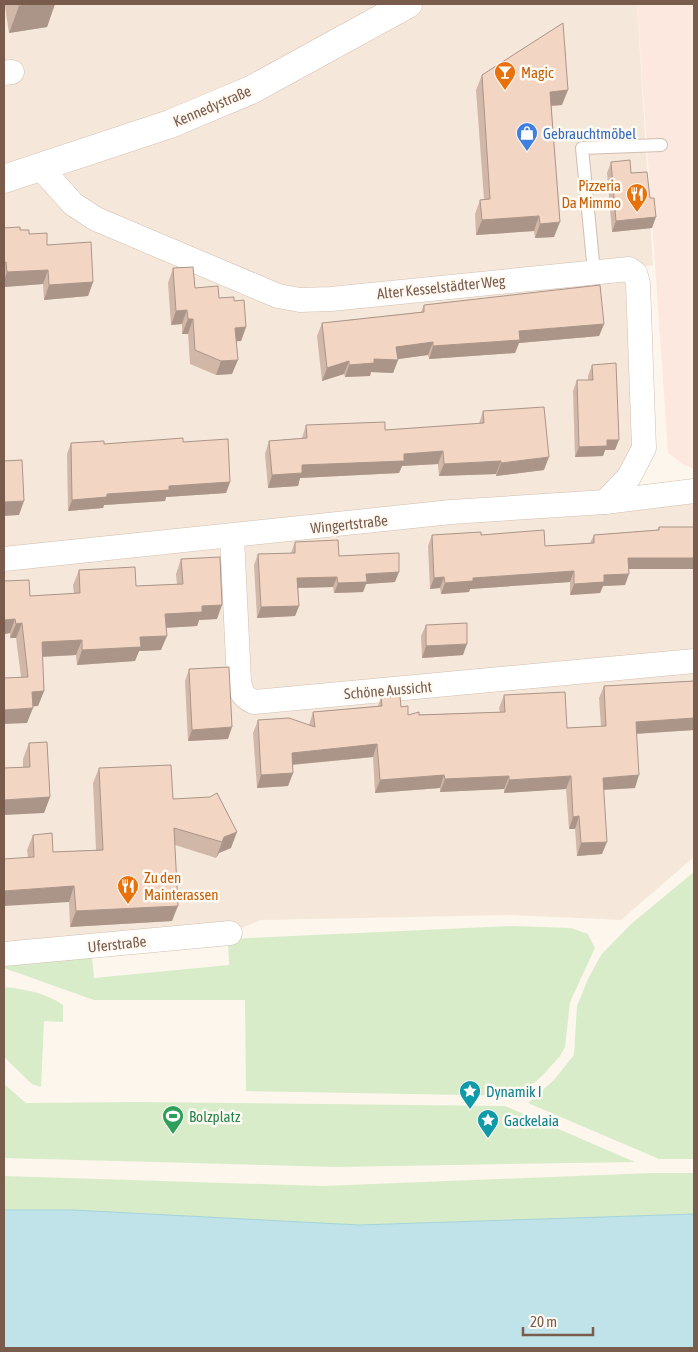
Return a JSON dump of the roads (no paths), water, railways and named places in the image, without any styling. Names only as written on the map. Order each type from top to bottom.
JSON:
[{"type":"main road","name":"Kennedystraße","points":[[4,179],[170,124],[252,90],[408,4]]},
{"type":"street","name":"Alter Kesselstädter Weg","points":[[40,167],[73,204],[96,219],[278,296],[300,300],[331,299],[630,269],[635,273],[638,283],[644,448],[629,477],[605,502]]},
{"type":"street","name":"Wingertstraße","points":[[4,560],[451,512],[605,502],[694,491]]},
{"type":"street","name":"Schöne Aussicht","points":[[232,537],[239,681],[241,692],[245,698],[254,702],[694,661]]},
{"type":"street","name":"Uferstraße","points":[[4,954],[230,933]]},
{"type":"lane","points":[[594,272],[582,148],[661,145]]},
{"type":"water","points":[[4,1210],[73,1210],[359,1225],[694,1214],[694,1348],[4,1348]]},
{"type":"place","name":"Magic","points":[[505,91]]},
{"type":"place","name":"Gebrauchtmöbel","points":[[527,152]]},
{"type":"place","name":"Pizzeria Da Mimmo","points":[[637,213]]},
{"type":"place","name":"Zu den Mainterassen","points":[[128,905]]},
{"type":"place","name":"Dynamik I","points":[[470,1110]]},
{"type":"place","name":"Bolzplatz","points":[[173,1135]]},
{"type":"place","name":"Gackelaia","points":[[488,1139]]}]
